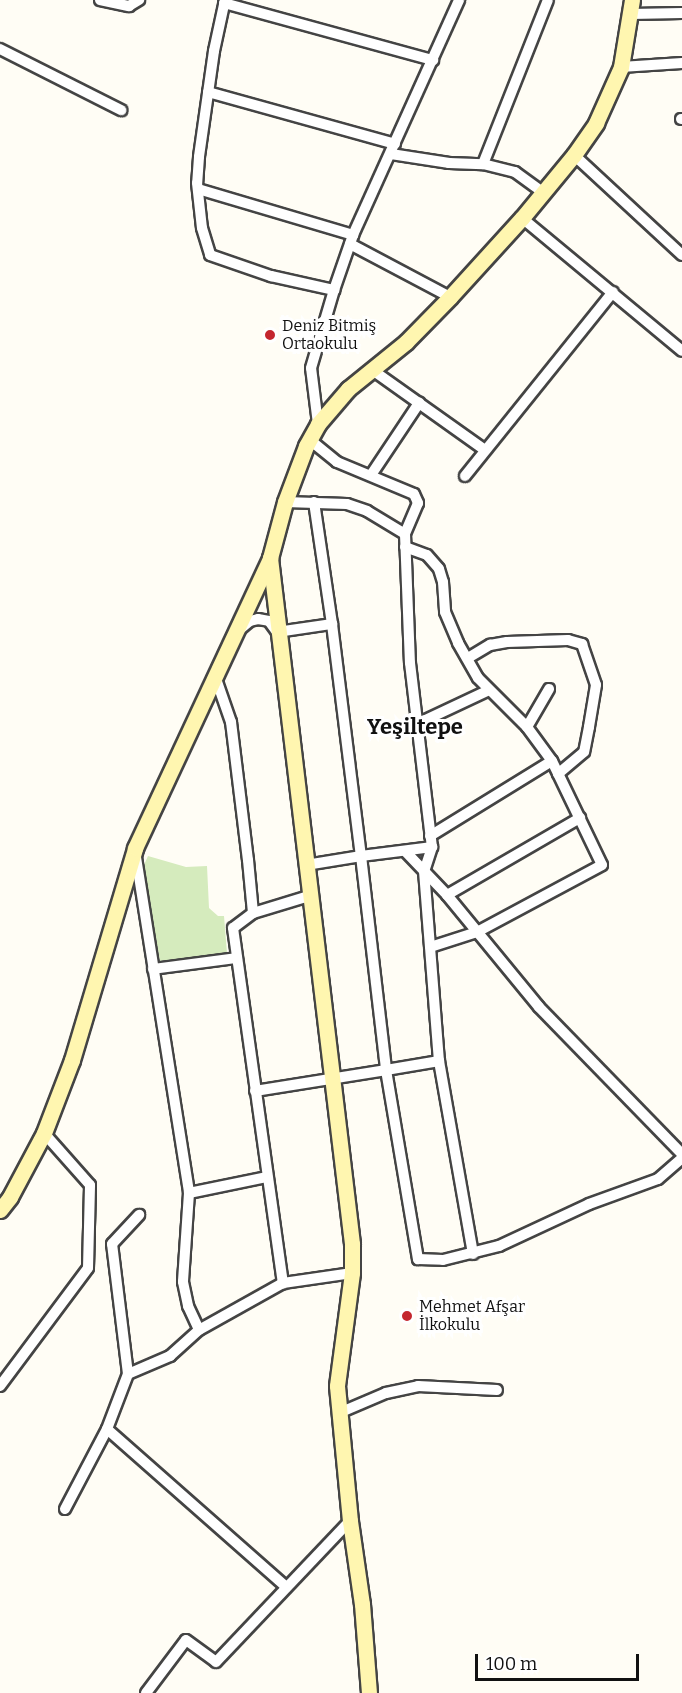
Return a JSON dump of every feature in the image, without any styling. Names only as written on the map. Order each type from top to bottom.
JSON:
[{"type":"street","points":[[100,0],[129,6],[139,0]]},
{"type":"street","points":[[318,424],[311,368],[334,290],[352,240],[459,0]]},
{"type":"street","points":[[483,164],[548,0]]},
{"type":"street","points":[[334,290],[271,276],[210,255],[202,228],[198,189],[199,157],[224,1],[433,60]]},
{"type":"street","points":[[0,1210],[10,1197],[44,1133],[72,1060],[135,848],[270,558],[285,502],[318,424],[348,389],[406,342],[450,297],[522,218],[574,155],[596,123],[621,67],[632,7],[682,13]]},
{"type":"street","points":[[0,49],[120,110]]},
{"type":"street","points":[[621,67],[682,63]]},
{"type":"street","points":[[208,92],[393,149],[449,163],[483,164],[515,172],[543,192]]},
{"type":"street","points":[[574,155],[682,255]]},
{"type":"street","points":[[198,189],[352,240],[450,297]]},
{"type":"street","points":[[522,218],[682,351]]},
{"type":"street","points":[[465,476],[613,292]]},
{"type":"street","points":[[371,369],[484,450]]},
{"type":"street","points":[[371,475],[419,403]]},
{"type":"street","points":[[310,440],[337,462],[414,494],[418,499],[405,534],[405,547],[410,663],[419,723],[431,842],[424,871],[439,1061],[473,1254]]},
{"type":"street","points":[[285,502],[347,504],[367,511],[405,534]]},
{"type":"street","points":[[314,502],[332,624],[386,1070],[418,1258],[443,1260],[499,1246],[589,1204],[658,1179],[682,1156],[539,1007],[447,895],[405,851]]},
{"type":"street","points":[[405,547],[427,555],[439,569],[443,582],[446,612],[458,643],[478,678],[527,727],[552,761],[602,865],[477,932],[430,947]]},
{"type":"street","points":[[270,558],[277,632],[352,1244],[352,1273],[337,1386],[350,1521],[362,1604],[369,1693]]},
{"type":"street","points":[[234,634],[250,621],[258,619],[270,621],[277,632]]},
{"type":"street","points":[[277,632],[332,624]]},
{"type":"street","points":[[468,658],[490,645],[507,642],[568,640],[582,644],[596,685],[589,727],[584,752],[558,774]]},
{"type":"street","points":[[215,676],[231,722],[253,913]]},
{"type":"street","points":[[527,727],[549,689]]},
{"type":"street","points":[[419,723],[489,690]]},
{"type":"street","points":[[306,865],[405,851],[431,842],[552,761]]},
{"type":"street","points":[[447,895],[580,818]]},
{"type":"street","points":[[135,848],[189,1193],[183,1282],[188,1306],[199,1330]]},
{"type":"street","points":[[283,1283],[233,928],[253,913],[309,896]]},
{"type":"street","points":[[153,969],[236,958]]},
{"type":"street","points":[[255,1091],[439,1061]]},
{"type":"street","points":[[0,1386],[88,1268],[90,1185],[44,1133]]},
{"type":"street","points":[[189,1193],[267,1177]]},
{"type":"street","points":[[65,1509],[106,1430],[128,1374],[112,1244],[139,1215]]},
{"type":"street","points":[[128,1374],[170,1356],[199,1330],[283,1283],[352,1273]]},
{"type":"street","points":[[339,1413],[386,1393],[418,1386],[497,1390]]},
{"type":"street","points":[[106,1430],[286,1587]]},
{"type":"street","points":[[146,1693],[186,1640],[216,1662],[350,1521]]},
{"type":"green space","points":[[148,856],[186,867],[207,866],[209,908],[218,916],[224,916],[227,953],[160,961],[143,867]]},
{"type":"place","name":"Deniz Bitmiş Ortaokulu","points":[[270,335]]},
{"type":"place","name":"Mehmet Afşar İlkokulu","points":[[407,1316]]},
{"type":"district","name":"Yeşiltepe","points":[[415,727]]}]
